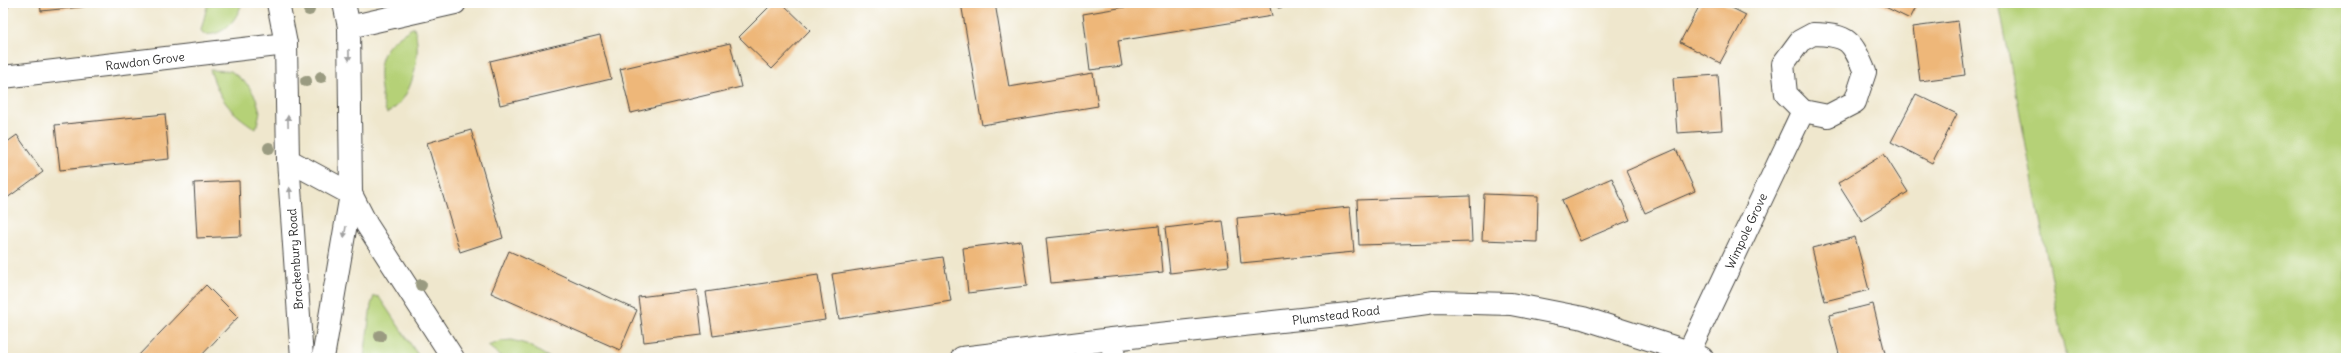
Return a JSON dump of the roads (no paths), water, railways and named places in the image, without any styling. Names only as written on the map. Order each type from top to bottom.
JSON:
[{"type":"street","name":"Brackenbury Road","points":[[278,3],[286,44],[288,160],[302,358]]},
{"type":"street","points":[[323,358],[351,194],[349,27],[344,3]]},
{"type":"street","points":[[349,27],[455,3]]},
{"type":"street","name":"Rawdon Grove","points":[[3,77],[286,44]]},
{"type":"street","name":"Wimpole Grove","points":[[1693,356],[1803,111]]},
{"type":"street","points":[[288,160],[351,194],[367,225],[452,358]]},
{"type":"street","name":"Plumstead Road","points":[[962,358],[1113,348],[1434,302],[1511,304],[1583,318],[1693,356]]}]
